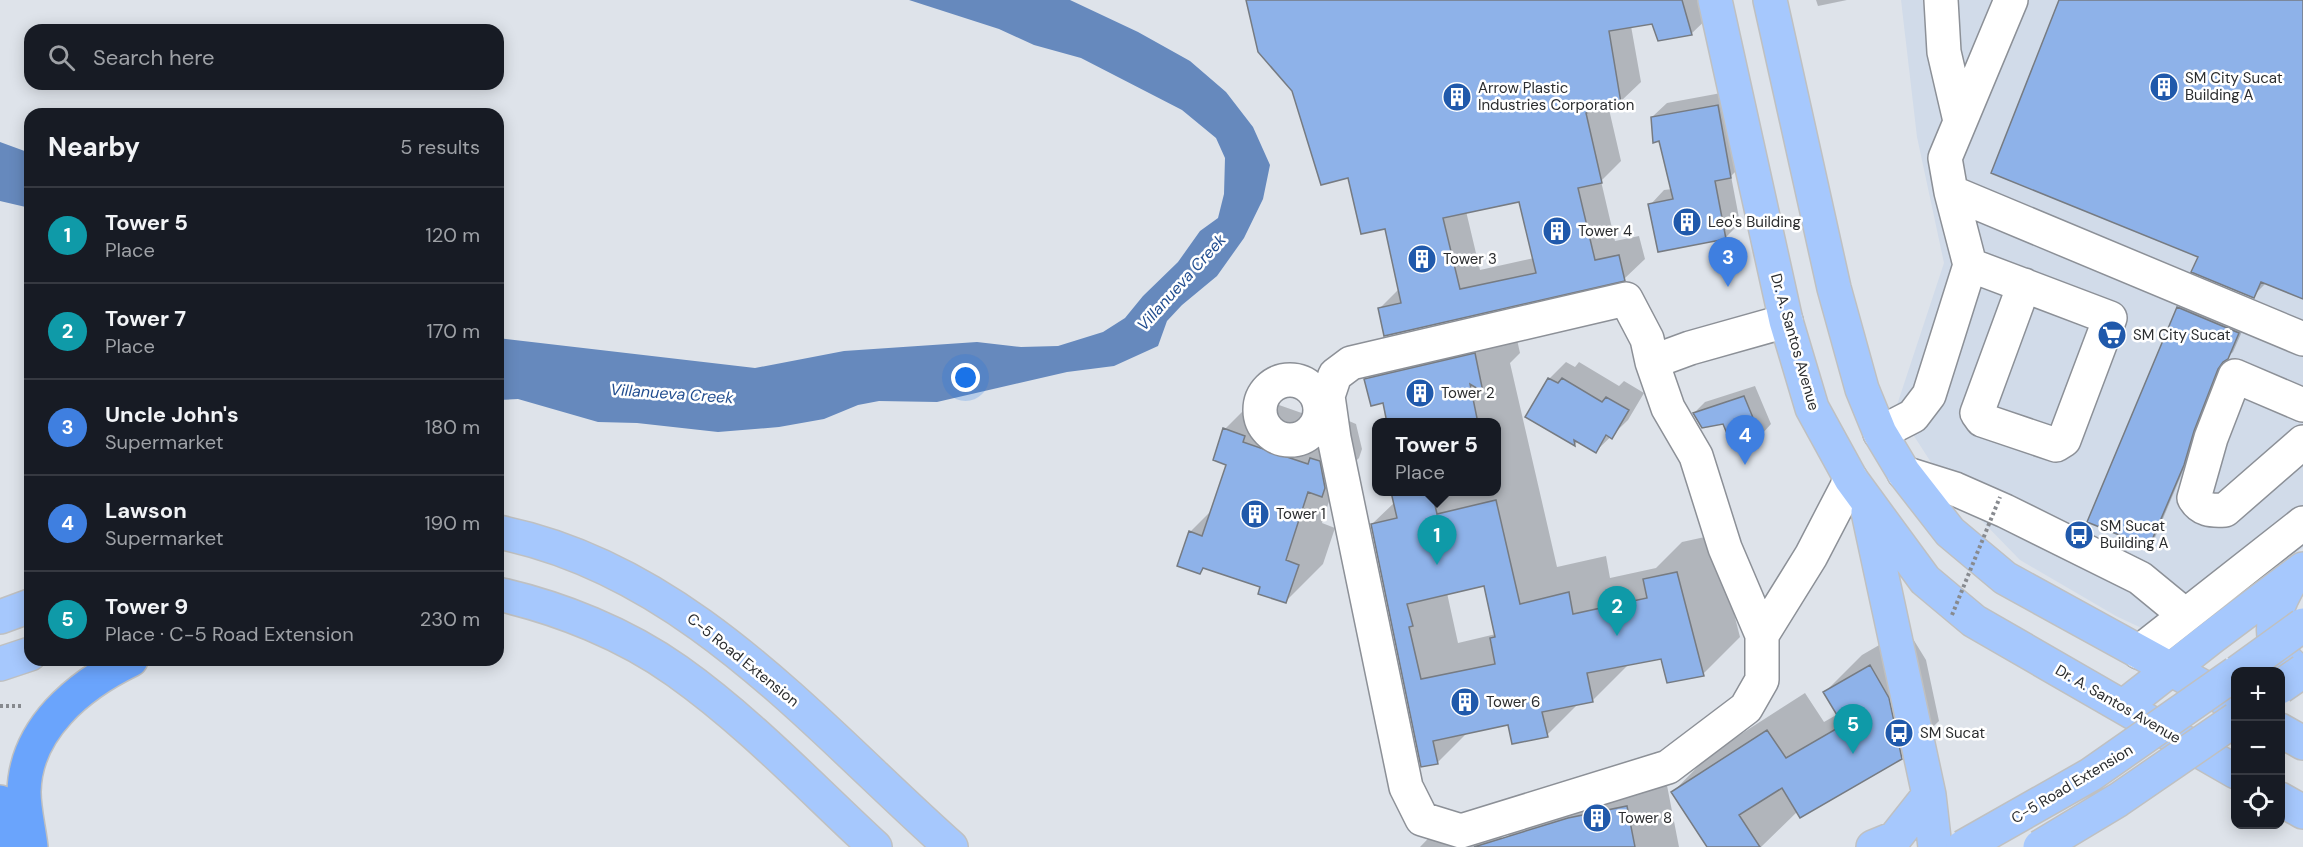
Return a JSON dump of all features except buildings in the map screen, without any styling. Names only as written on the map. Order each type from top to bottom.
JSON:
[{"type":"highway","points":[[31,847],[24,792],[28,763],[39,739],[70,699],[121,666]]},
{"type":"highway","points":[[0,802],[16,847]]},
{"type":"main road","name":"Dr. A. Santos Avenue","points":[[1715,0],[1786,321],[1812,408],[1858,490],[1925,580],[1974,621],[2231,770]]},
{"type":"main road","points":[[1770,0],[1834,288],[1862,389],[1881,433],[1904,473],[1950,532],[2005,578],[2231,703]]},
{"type":"main road","points":[[1858,490],[1929,795],[1935,847]]},
{"type":"main road","name":"C-5 Road Extension","points":[[504,534],[546,545],[587,560],[663,598],[696,620],[794,701],[951,847]]},
{"type":"main road","points":[[2124,706],[2299,572]]},
{"type":"main road","points":[[2285,684],[2303,672],[2284,657],[2272,628],[2276,607],[2299,572]]},
{"type":"main road","points":[[504,596],[535,604],[591,625],[639,648],[676,670],[735,716],[874,847]]},
{"type":"main road","points":[[0,616],[24,608]]},
{"type":"main road","name":"C-5 Road Extension","points":[[2244,667],[2303,625]]},
{"type":"main road","points":[[0,664],[24,656]]},
{"type":"main road","name":"C-5 Road Extension","points":[[1963,847],[2090,775],[2231,676]]},
{"type":"main road","points":[[2040,847],[2118,800],[2232,721]]},
{"type":"main road","points":[[2285,733],[2303,742]]},
{"type":"main road","points":[[1873,847],[1895,838],[1929,795]]},
{"type":"main road","points":[[2285,802],[2303,812]]},
{"type":"lane","points":[[1881,433],[1913,416],[1929,394],[1970,265],[1951,192],[1945,158],[2011,0]]},
{"type":"lane","points":[[1942,1],[1944,52],[1960,121]]},
{"type":"lane","points":[[1951,192],[2303,339]]},
{"type":"lane","points":[[1970,265],[2024,285],[2110,318],[2064,440],[2056,445],[1982,420],[1977,413],[2024,285]]},
{"type":"lane","points":[[1626,299],[1647,339],[1652,362],[1668,408],[1696,456],[1725,548],[1762,635],[1762,680],[1746,708],[1668,767],[1461,831],[1422,819],[1406,787],[1323,436],[1324,398],[1335,375],[1352,363],[1626,299]]},
{"type":"lane","points":[[1652,362],[1690,348],[1786,321]]},
{"type":"lane","points":[[2303,405],[2235,376],[2211,438],[2194,498],[2199,506],[2212,511],[2225,510],[2303,442]]},
{"type":"lane","points":[[1323,436],[1291,441],[1279,439],[1262,424],[1259,412],[1261,400],[1267,389],[1277,382],[1289,379],[1302,382],[1324,398]]},
{"type":"lane","points":[[1904,473],[1956,489],[2140,578],[2185,615]]},
{"type":"lane","points":[[1762,635],[1811,556],[1858,490]]},
{"type":"lane","points":[[2139,652],[2303,523]]},
{"type":"path","points":[[1952,615],[2000,497]]},
{"type":"shaded area","name":"SM City Sucat","points":[[1901,0],[2303,0],[2303,548],[2169,641],[2116,616],[2020,560],[1943,481],[1896,408],[1944,263],[1917,137]]},
{"type":"water","name":"Villanueva Creek","points":[[909,0],[1070,0],[1138,32],[1190,61],[1226,92],[1253,127],[1270,165],[1263,199],[1244,238],[1217,276],[1182,305],[1167,321],[1158,346],[1114,366],[1067,372],[937,402],[879,401],[858,405],[824,419],[779,427],[718,432],[637,423],[598,422],[518,399],[504,400],[504,339],[755,368],[844,351],[977,342],[1021,347],[1058,346],[1103,332],[1125,318],[1143,296],[1178,262],[1200,231],[1218,218],[1224,194],[1225,158],[1216,138],[1182,110],[1081,58],[1034,45],[999,29]]},
{"type":"water","points":[[0,142],[24,151],[24,207],[0,201]]},
{"type":"place","name":"SM City Sucat Building A","points":[[2164,87]]},
{"type":"place","name":"Arrow Plastic Industries Corporation","points":[[1457,97]]},
{"type":"place","name":"Leo's Building","points":[[1687,222]]},
{"type":"place","name":"Tower 4","points":[[1557,231]]},
{"type":"place","name":"Tower 3","points":[[1422,259]]},
{"type":"place","name":"Uncle John's","points":[[1728,287]]},
{"type":"place","name":"SM City Sucat","points":[[2112,335]]},
{"type":"place","name":"Tower 2","points":[[1420,393]]},
{"type":"place","name":"Lawson","points":[[1745,465]]},
{"type":"place","name":"Tower 1","points":[[1255,514]]},
{"type":"place","name":"SM Sucat Building A","points":[[2079,535]]},
{"type":"place","name":"Tower 5","points":[[1437,565]]},
{"type":"place","name":"Tower 7","points":[[1617,636]]},
{"type":"place","name":"Tower 6","points":[[1465,702]]},
{"type":"place","name":"SM Sucat","points":[[1899,733]]},
{"type":"place","name":"Tower 9","points":[[1853,754]]},
{"type":"place","name":"Tower 8","points":[[1597,818]]}]
